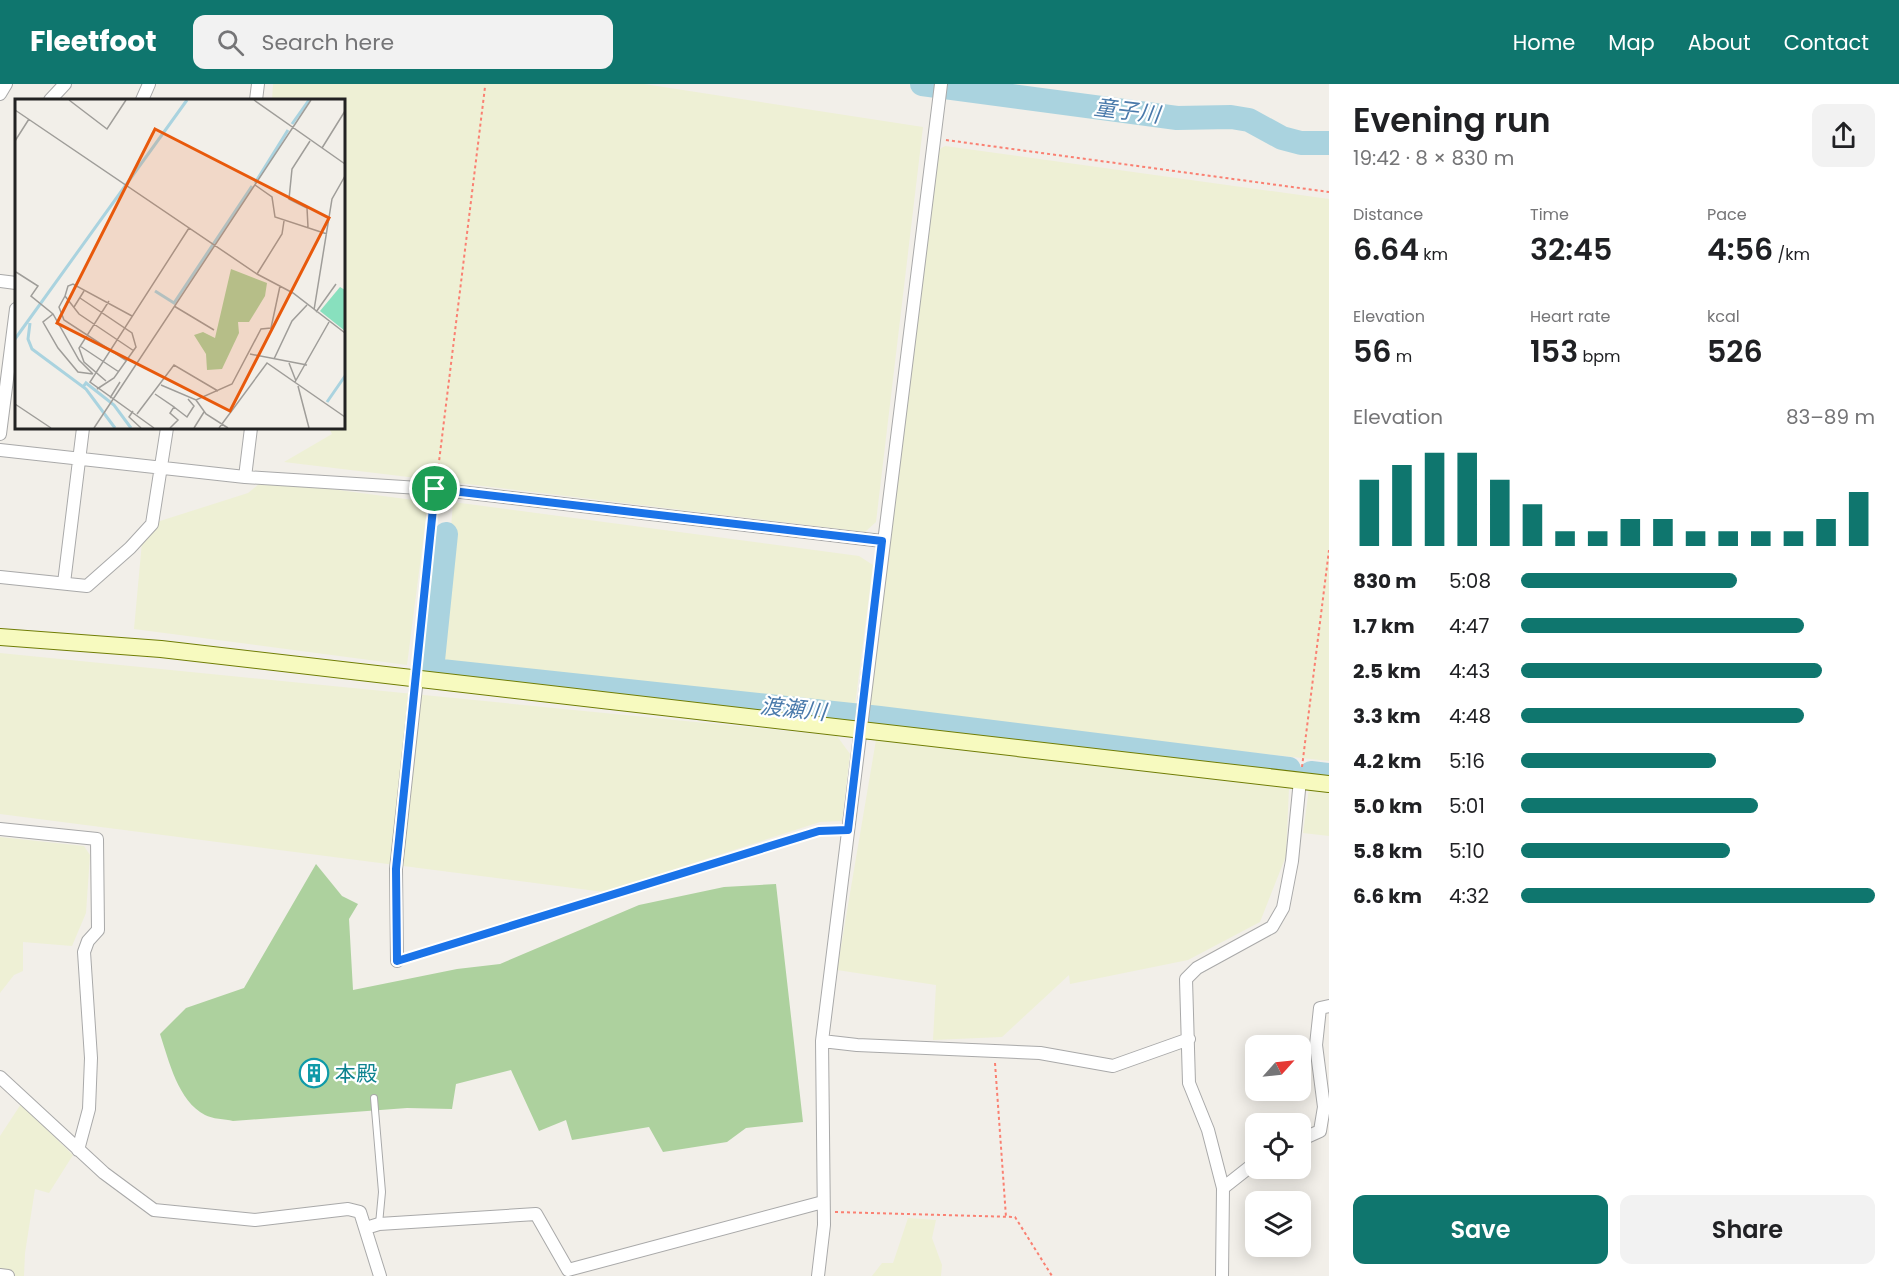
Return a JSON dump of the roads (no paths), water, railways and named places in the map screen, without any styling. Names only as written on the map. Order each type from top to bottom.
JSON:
[{"type":"street","points":[[0,94],[6,84]]},
{"type":"street","points":[[51,99],[64,84]]},
{"type":"street","points":[[142,99],[149,84]]},
{"type":"street","points":[[256,99],[258,84]]},
{"type":"street","points":[[818,1276],[823,1207],[822,1041],[882,541],[941,84]]},
{"type":"street","points":[[0,281],[15,284]]},
{"type":"street","points":[[0,434],[15,317]]},
{"type":"street","points":[[64,583],[83,429]]},
{"type":"street","points":[[0,577],[87,586],[130,548],[152,524],[168,429]]},
{"type":"street","points":[[245,477],[251,429]]},
{"type":"street","points":[[0,450],[80,457],[245,477],[435,489],[882,541]]},
{"type":"street","points":[[0,637],[162,649],[1329,784]]},
{"type":"street","points":[[397,961],[396,869],[417,678]]},
{"type":"street","points":[[1222,1276],[1223,1188],[1208,1130],[1189,1083],[1186,979],[1197,968],[1272,927],[1283,908],[1300,780]]},
{"type":"street","points":[[0,829],[97,839],[98,930],[88,941],[84,952],[91,1058],[89,1109],[78,1150]]},
{"type":"street","points":[[1311,1135],[1320,1131],[1324,1107],[1316,1045],[1320,1008],[1329,1006]]},
{"type":"street","points":[[822,1041],[857,1045],[1040,1053],[1113,1066],[1189,1039]]},
{"type":"street","points":[[0,1077],[78,1150],[154,1210],[255,1220],[348,1209],[360,1212],[380,1276]]},
{"type":"street","points":[[1223,1188],[1245,1171]]},
{"type":"street","points":[[366,1228],[379,1224],[536,1214],[568,1270],[823,1207]]},
{"type":"street","points":[[0,1275],[8,1276]]},
{"type":"lane","points":[[374,1098],[382,1192],[379,1224]]},
{"type":"waterway","name":"童子川","points":[[922,84],[1177,118],[1231,117],[1249,120],[1282,138],[1301,143],[1329,143]]},
{"type":"waterway","name":"渡瀬川","points":[[446,534],[432,670],[880,718],[1289,769]]},
{"type":"waterway","name":"渡瀬川","points":[[1311,773],[1329,775]]},
{"type":"place","name":"本殿","points":[[314,1073]]}]
